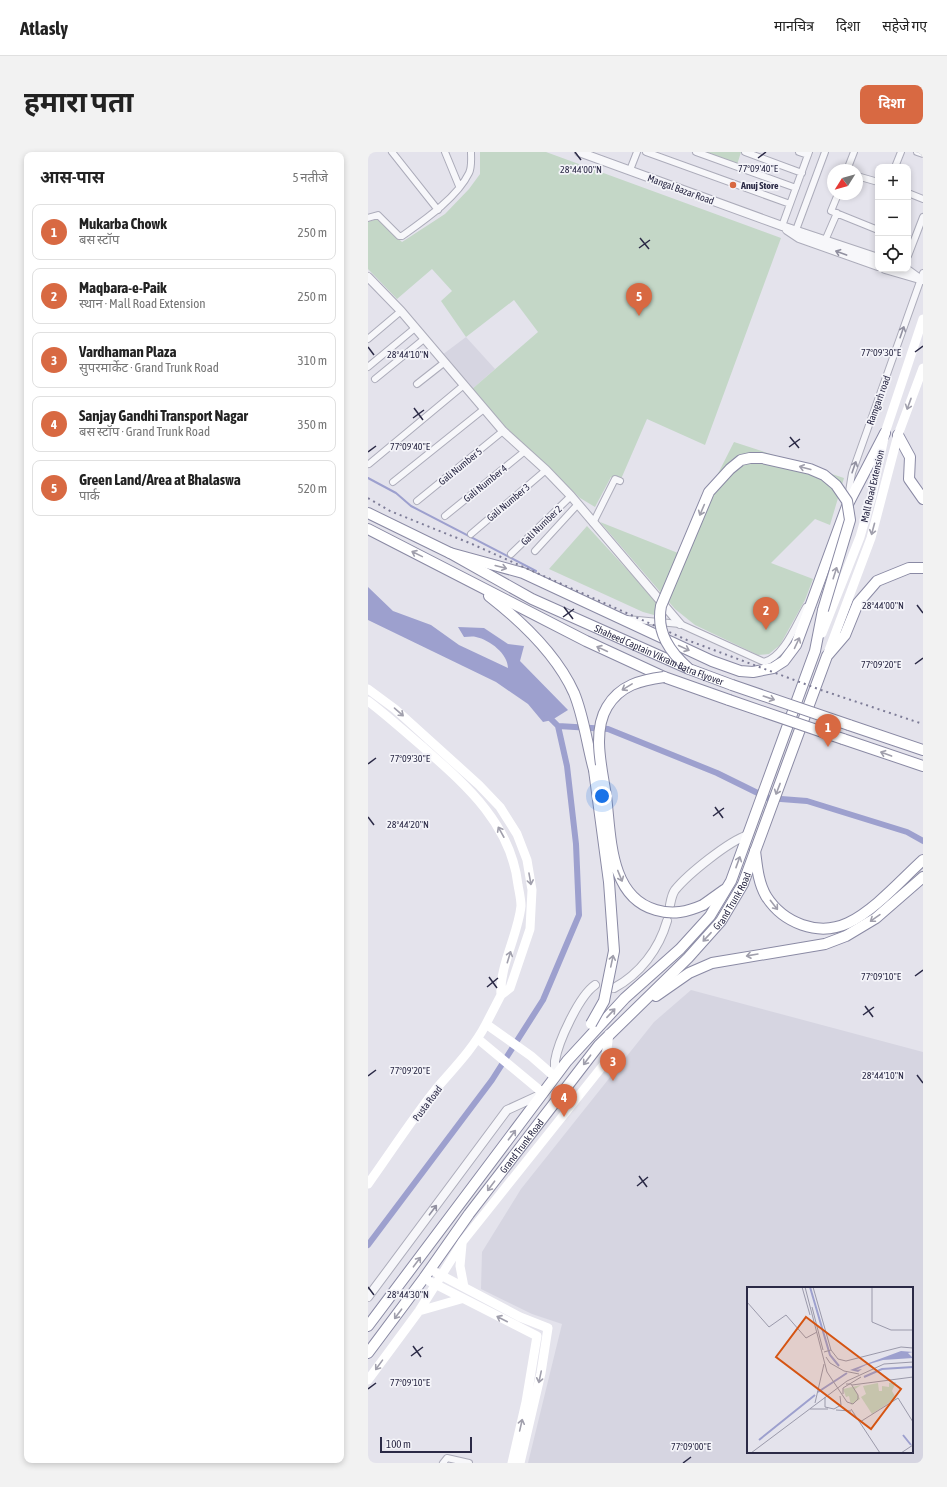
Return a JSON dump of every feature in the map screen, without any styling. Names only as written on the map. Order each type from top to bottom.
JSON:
[{"type":"highway","points":[[368,513],[450,553],[523,572],[712,661],[740,671],[760,672],[778,665],[793,651],[847,506],[885,433]]},
{"type":"highway","points":[[898,435],[910,457],[909,479],[923,499]]},
{"type":"highway","name":"Grand Trunk Road","points":[[368,1326],[575,1052],[626,998],[680,949],[710,916],[731,881],[778,748],[815,651],[823,610],[850,520],[846,501],[836,485],[824,475],[810,469],[762,458],[750,458],[741,460],[730,469],[709,492],[661,606],[660,622],[664,639],[674,655],[689,669]]},
{"type":"highway","points":[[368,529],[452,571],[478,588],[516,617],[562,673],[574,694],[594,770],[609,882],[614,951],[604,1001],[575,1052]]},
{"type":"highway","name":"Shaheed Captain Vikram Batra Flyover","points":[[450,553],[532,599],[689,669],[923,750]]},
{"type":"highway","points":[[827,656],[845,635],[858,603],[866,591],[877,581],[891,574],[909,568],[923,568]]},
{"type":"highway","name":"Shaheed Captain Vikram Batra Flyover","points":[[452,571],[586,641],[664,677],[923,766]]},
{"type":"highway","name":"Grand Trunk Road","points":[[368,1353],[424,1278],[435,1272],[469,1214],[598,1045],[688,958],[721,922],[743,884],[827,656]]},
{"type":"highway","points":[[664,677],[637,682],[628,686],[612,699],[603,716],[600,736],[602,766],[613,855],[620,879],[638,902],[650,909],[663,912],[677,913],[690,911],[703,905],[727,888]]},
{"type":"highway","points":[[901,759],[923,772]]},
{"type":"highway","points":[[755,849],[761,883],[766,895],[782,915],[802,925],[827,928],[848,923],[859,916],[923,860]]},
{"type":"highway","points":[[635,1010],[690,973],[712,963],[825,944],[846,936],[876,918],[923,877]]},
{"type":"main road","name":"Mall Road Extension","points":[[815,651],[860,537],[872,495],[885,433],[923,320]]},
{"type":"main road","name":"Mall Road Extension","points":[[827,656],[871,538],[898,435],[923,370]]},
{"type":"main road","points":[[368,689],[395,709],[479,785],[500,807],[516,834],[527,860],[532,890],[530,929],[510,988],[501,994],[500,984],[516,932],[521,904],[517,872],[511,850],[492,815],[458,778],[368,701]]},
{"type":"main road","name":"Pusta Road","points":[[368,1184],[436,1089],[455,1069],[478,1039],[501,994]]},
{"type":"main road","points":[[486,1024],[532,1056],[555,1077]]},
{"type":"main road","points":[[368,1380],[418,1311],[434,1284],[435,1272],[463,1241],[605,1063],[609,1034]]},
{"type":"main road","points":[[478,1039],[543,1093]]},
{"type":"main road","points":[[463,1241],[460,1266],[464,1287]]},
{"type":"main road","points":[[435,1272],[539,1326],[548,1328],[542,1337],[512,1463]]},
{"type":"main road","points":[[424,1278],[461,1299],[542,1337]]},
{"type":"main road","points":[[418,1311],[461,1299]]},
{"type":"main road","points":[[520,1463],[541,1373],[542,1337],[539,1326]]},
{"type":"street","points":[[392,152],[438,210]]},
{"type":"street","points":[[445,152],[459,186]]},
{"type":"street","points":[[368,218],[378,215],[400,237],[438,210],[459,186],[470,172],[471,152]]},
{"type":"street","name":"Mangal Bazar Road","points":[[579,152],[782,226]]},
{"type":"street","points":[[630,170],[637,152]]},
{"type":"street","points":[[646,152],[790,204]]},
{"type":"street","points":[[745,152],[802,172]]},
{"type":"street","points":[[782,226],[808,154],[799,152]]},
{"type":"street","points":[[796,230],[826,152]]},
{"type":"street","points":[[849,164],[854,152]]},
{"type":"street","points":[[896,164],[901,152]]},
{"type":"street","points":[[917,152],[923,154]]},
{"type":"street","points":[[699,153],[796,188]]},
{"type":"street","points":[[863,178],[875,181]]},
{"type":"street","points":[[911,194],[923,199]]},
{"type":"street","points":[[836,200],[831,211],[875,229]]},
{"type":"street","points":[[824,243],[837,213]]},
{"type":"street","points":[[911,242],[923,217]]},
{"type":"street","points":[[782,226],[796,230],[875,265]]},
{"type":"street","points":[[782,226],[799,238],[824,243],[875,257]]},
{"type":"street","points":[[897,272],[922,278]]},
{"type":"street","points":[[911,272],[922,278]]},
{"type":"street","points":[[368,277],[401,311],[503,431],[546,470],[571,496],[680,624]]},
{"type":"street","name":"Ramgarh road","points":[[847,506],[852,474],[922,278]]},
{"type":"street","points":[[368,339],[401,311]]},
{"type":"street","points":[[368,367],[415,328]]},
{"type":"street","points":[[375,379],[424,339]]},
{"type":"street","points":[[417,384],[445,362]]},
{"type":"street","points":[[369,464],[464,385]]},
{"type":"street","points":[[393,482],[484,410]]},
{"type":"street","name":"Gali Number 5","points":[[417,501],[503,431]]},
{"type":"street","name":"Gali Number 4","points":[[445,516],[525,451]]},
{"type":"street","name":"Gali Number 3","points":[[471,534],[546,470]]},
{"type":"street","points":[[593,523],[615,479],[620,481]]},
{"type":"street","name":"Gali Number 2","points":[[511,554],[571,496]]},
{"type":"street","points":[[535,551],[578,504]]},
{"type":"street","points":[[619,618],[680,624],[764,662],[772,660],[780,652],[817,588]]},
{"type":"street","points":[[670,905],[673,893],[680,885],[728,844],[738,838],[748,835]]},
{"type":"street","points":[[614,988],[625,982],[650,956],[664,933],[667,921]]},
{"type":"street","points":[[555,1077],[556,1060],[565,1034],[586,993],[595,985]]},
{"type":"street","points":[[368,1297],[507,1110],[543,1093]]},
{"type":"street","points":[[443,1463],[447,1458],[469,1463]]},
{"type":"shaded area","points":[[466,337],[495,369],[471,390],[442,355]]},
{"type":"shaded area","points":[[691,990],[923,1052],[923,1463],[528,1463],[562,1324],[532,1314],[481,1289],[482,1252],[521,1189],[654,1022]]},
{"type":"green space","points":[[480,152],[546,152],[781,238],[705,445],[647,419],[621,479],[611,477],[595,507],[580,498],[487,409],[471,390],[538,332],[514,300],[466,337],[441,301],[452,291],[432,269],[397,299],[368,269],[368,222],[377,219],[402,242],[445,214],[469,189],[480,174]]},
{"type":"green space","points":[[704,152],[741,152],[737,165]]},
{"type":"green space","points":[[734,442],[844,478],[830,525],[815,519],[771,563],[813,579],[805,600],[780,645],[769,654],[758,655],[695,625],[675,609],[600,522],[678,553]]},
{"type":"green space","points":[[587,526],[657,602],[654,615],[643,612],[549,569]]},
{"type":"water","points":[[368,587],[393,611],[431,625],[459,645],[508,668],[505,658],[497,648],[481,639],[464,637],[458,627],[484,628],[508,644],[524,646],[520,661],[568,710],[552,720],[543,722],[528,704],[496,682],[368,620]]},
{"type":"waterway","points":[[368,478],[396,493],[411,506],[536,571]]},
{"type":"waterway","points":[[547,715],[558,726],[608,729],[717,773],[768,798],[807,801],[907,832],[923,841]]},
{"type":"waterway","points":[[368,1245],[492,1080],[543,1000],[579,915],[576,844],[567,766],[558,726]]},
{"type":"railway","points":[[368,498],[390,511],[472,544],[687,640],[821,690],[923,724]]},
{"type":"place","name":"Anuj Store","points":[[733,185]]},
{"type":"place","name":"Green Land/Area at Bhalaswa","points":[[639,316]]},
{"type":"place","name":"Maqbara-e-Paik","points":[[766,630]]},
{"type":"place","name":"Mukarba Chowk","points":[[828,747]]},
{"type":"place","name":"Vardhaman Plaza","points":[[613,1081]]},
{"type":"place","name":"Sanjay Gandhi Transport Nagar","points":[[564,1117]]}]
